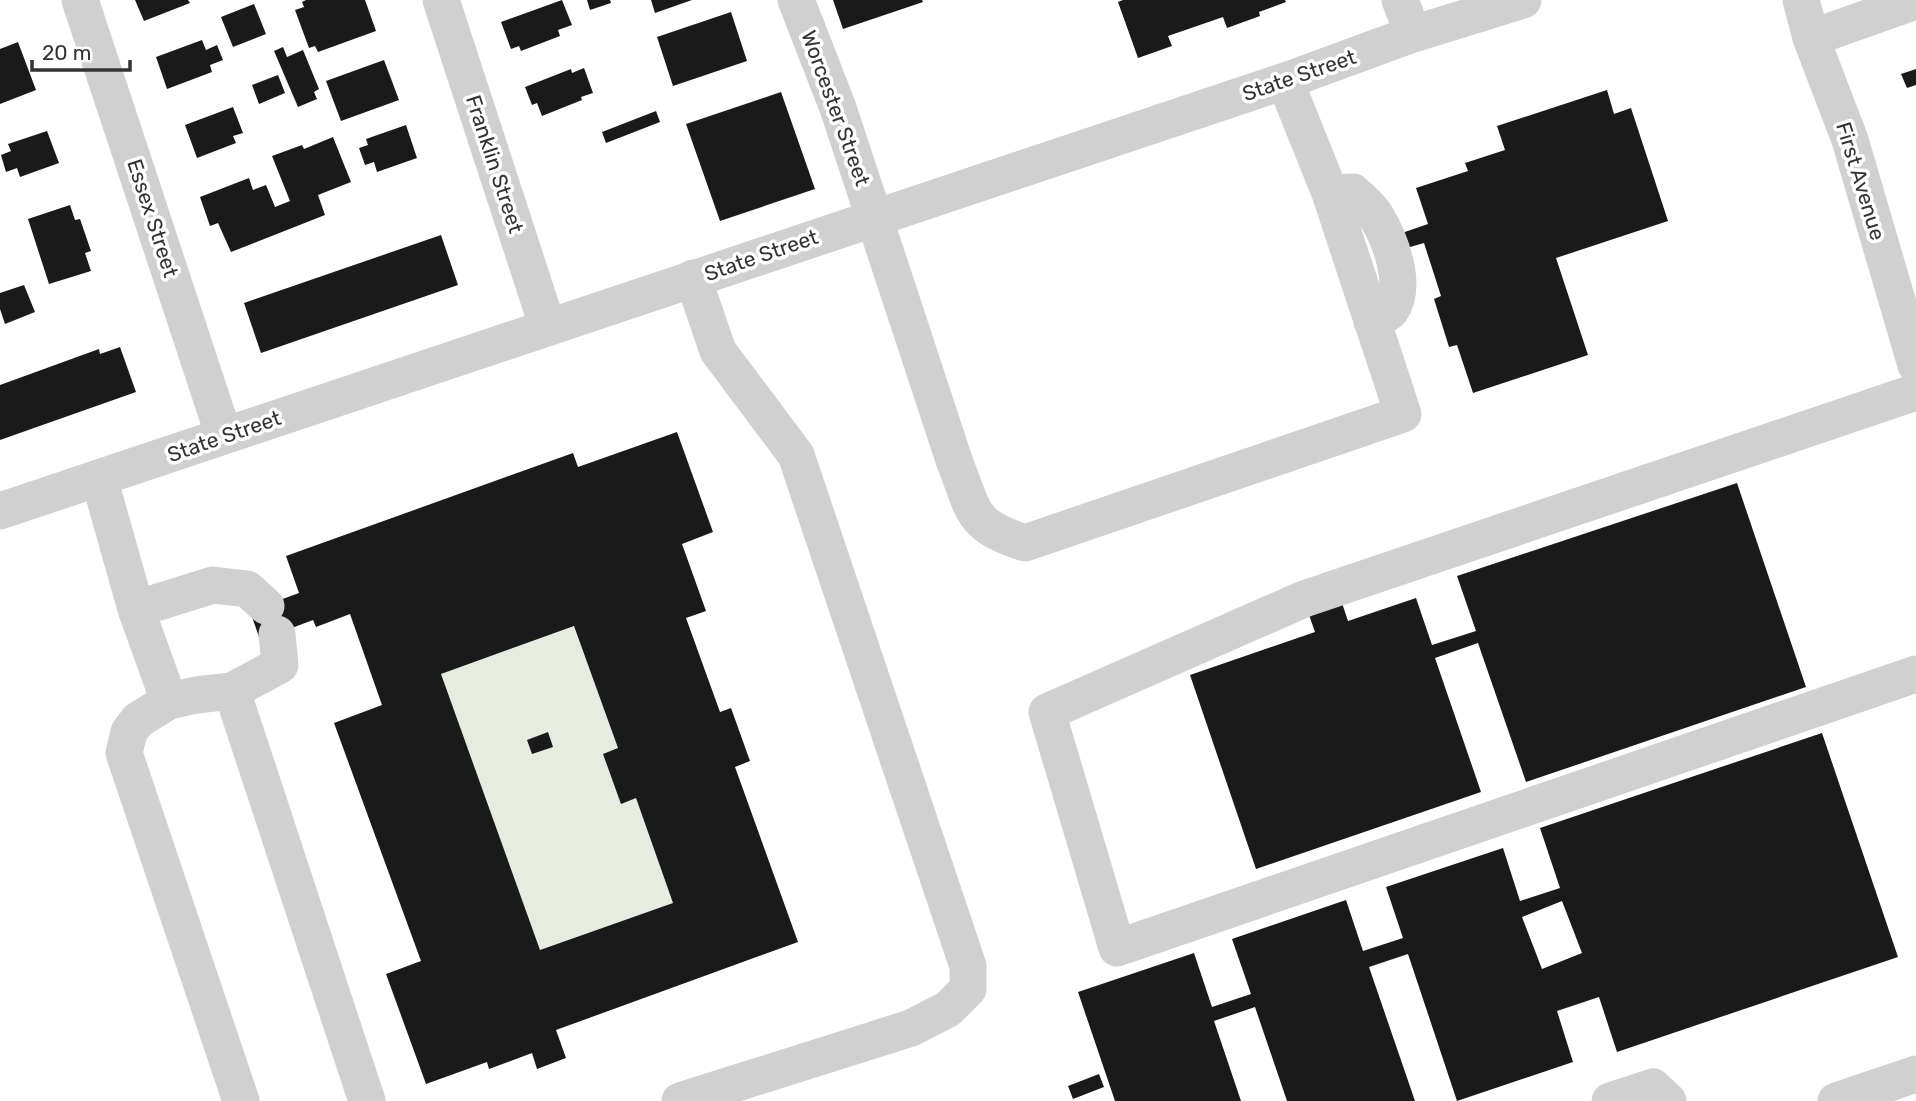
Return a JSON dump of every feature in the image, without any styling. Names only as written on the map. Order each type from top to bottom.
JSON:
[{"type":"street","name":"Essex Street","points":[[80,0],[224,436]]},
{"type":"street","name":"Franklin Street","points":[[440,0],[548,328]]},
{"type":"street","name":"Worcester Street","points":[[796,0],[838,108],[955,463],[976,517],[996,533],[1025,543],[1403,414],[1330,193],[1286,81]]},
{"type":"street","points":[[1400,0],[1413,34]]},
{"type":"street","name":"State Street","points":[[0,511],[874,216],[1286,81],[1413,34],[1522,0]]},
{"type":"street","name":"First Avenue","points":[[1801,0],[1811,38],[1905,285],[1916,365]]},
{"type":"street","points":[[1811,38],[1916,1]]},
{"type":"street","points":[[680,1101],[911,1028],[947,1009],[968,989],[968,966],[796,455],[718,351],[693,278]]},
{"type":"street","points":[[1916,392],[1304,599],[1047,712],[1117,948],[1916,674]]},
{"type":"street","points":[[99,478],[136,609],[169,701]]},
{"type":"street","points":[[136,609],[213,585],[247,589],[272,620],[280,665],[232,691],[169,701],[138,720],[129,732],[124,753],[242,1101]]},
{"type":"street","points":[[232,691],[368,1101]]},
{"type":"street","points":[[1836,1101],[1916,1074]]},
{"type":"street","points":[[1610,1101],[1653,1087],[1668,1101]]},
{"type":"shaded area","points":[[574,626],[618,748],[604,754],[621,803],[636,798],[673,903],[540,950],[441,674]]},
{"type":"building","points":[[135,0],[188,0],[190,3],[144,21]]},
{"type":"building","points":[[365,0],[376,31],[318,52],[315,46],[309,48],[295,10],[304,7],[302,2]]},
{"type":"building","points":[[562,0],[572,25],[558,30],[560,36],[521,51],[519,46],[511,49],[501,22]]},
{"type":"building","points":[[587,0],[610,0],[611,3],[590,10]]},
{"type":"building","points":[[651,0],[692,0],[655,13]]},
{"type":"building","points":[[833,0],[922,0],[923,2],[843,29]]},
{"type":"building","points":[[1118,2],[1286,2],[1259,12],[1260,16],[1227,28],[1223,17],[1168,36],[1172,46],[1138,58]]},
{"type":"building","points":[[254,4],[266,34],[233,47],[221,17]]},
{"type":"building","points":[[731,12],[747,61],[673,86],[657,37]]},
{"type":"building","points":[[202,40],[206,50],[217,45],[223,60],[210,65],[212,72],[167,89],[156,57]]},
{"type":"building","points":[[18,42],[36,90],[0,104],[0,49]]},
{"type":"building","points":[[283,47],[287,57],[303,50],[319,89],[314,92],[317,99],[298,107],[274,51]]},
{"type":"building","points":[[384,60],[399,100],[341,121],[326,81]]},
{"type":"building","points":[[584,68],[593,93],[542,116],[537,103],[532,105],[525,87],[571,69],[572,73]]},
{"type":"building","points":[[1916,69],[1916,85],[1907,88],[1901,74]]},
{"type":"building","points":[[278,75],[285,93],[259,104],[252,85]]},
{"type":"building","points":[[1607,90],[1614,114],[1631,108],[1668,221],[1556,258],[1588,355],[1473,393],[1457,345],[1449,347],[1434,299],[1441,296],[1424,243],[1403,249],[1399,234],[1428,224],[1416,188],[1468,171],[1465,163],[1505,150],[1497,126]]},
{"type":"building","points":[[781,92],[815,189],[720,221],[686,124]]},
{"type":"building","points":[[233,107],[243,133],[233,136],[236,143],[197,158],[185,125]]},
{"type":"building","points":[[656,111],[660,122],[606,143],[602,132]]},
{"type":"building","points":[[406,125],[417,158],[377,172],[374,162],[365,165],[359,148],[368,145],[366,139]]},
{"type":"building","points":[[47,131],[59,163],[20,177],[17,168],[6,172],[1,155],[11,151],[8,144]]},
{"type":"building","points":[[333,137],[351,182],[318,195],[325,215],[231,252],[218,223],[210,226],[200,197],[249,178],[253,190],[266,185],[275,207],[290,201],[272,156],[302,145],[304,149]]},
{"type":"building","points":[[70,205],[75,220],[80,219],[91,251],[85,253],[91,271],[49,284],[28,219]]},
{"type":"building","points":[[441,235],[458,285],[261,353],[244,303]]},
{"type":"building","points":[[24,285],[35,312],[5,324],[0,309],[0,293]]},
{"type":"building","points":[[120,347],[136,392],[0,440],[0,385],[99,349],[100,354]]},
{"type":"building","points":[[677,432],[713,532],[682,544],[706,611],[686,618],[720,712],[731,708],[750,761],[735,767],[798,942],[556,1030],[566,1058],[537,1069],[532,1053],[489,1069],[487,1062],[426,1084],[386,974],[421,961],[334,723],[382,705],[350,614],[316,627],[313,620],[260,640],[250,611],[299,593],[286,556],[573,453],[578,467]],"holes":[[[574,626],[618,748],[603,754],[621,804],[636,798],[673,903],[540,950],[441,674]]]},
{"type":"building","points":[[1737,483],[1806,687],[1526,782],[1478,643],[1435,658],[1481,792],[1256,869],[1190,675],[1315,632],[1308,612],[1341,600],[1348,621],[1416,598],[1432,645],[1476,631],[1457,576]]},
{"type":"building","points":[[548,732],[553,747],[532,754],[527,740]]},
{"type":"building","points":[[1822,733],[1898,957],[1617,1052],[1599,997],[1557,1011],[1573,1062],[1457,1101],[1408,954],[1369,967],[1415,1101],[1287,1101],[1255,1007],[1214,1021],[1241,1101],[1115,1101],[1078,992],[1194,953],[1212,1007],[1251,994],[1232,939],[1346,900],[1363,951],[1403,938],[1386,887],[1503,848],[1520,901],[1560,888],[1540,828]],"holes":[[[1562,901],[1582,953],[1542,969],[1522,917]]]},
{"type":"building","points":[[1099,1074],[1104,1087],[1073,1099],[1068,1086]]}]
